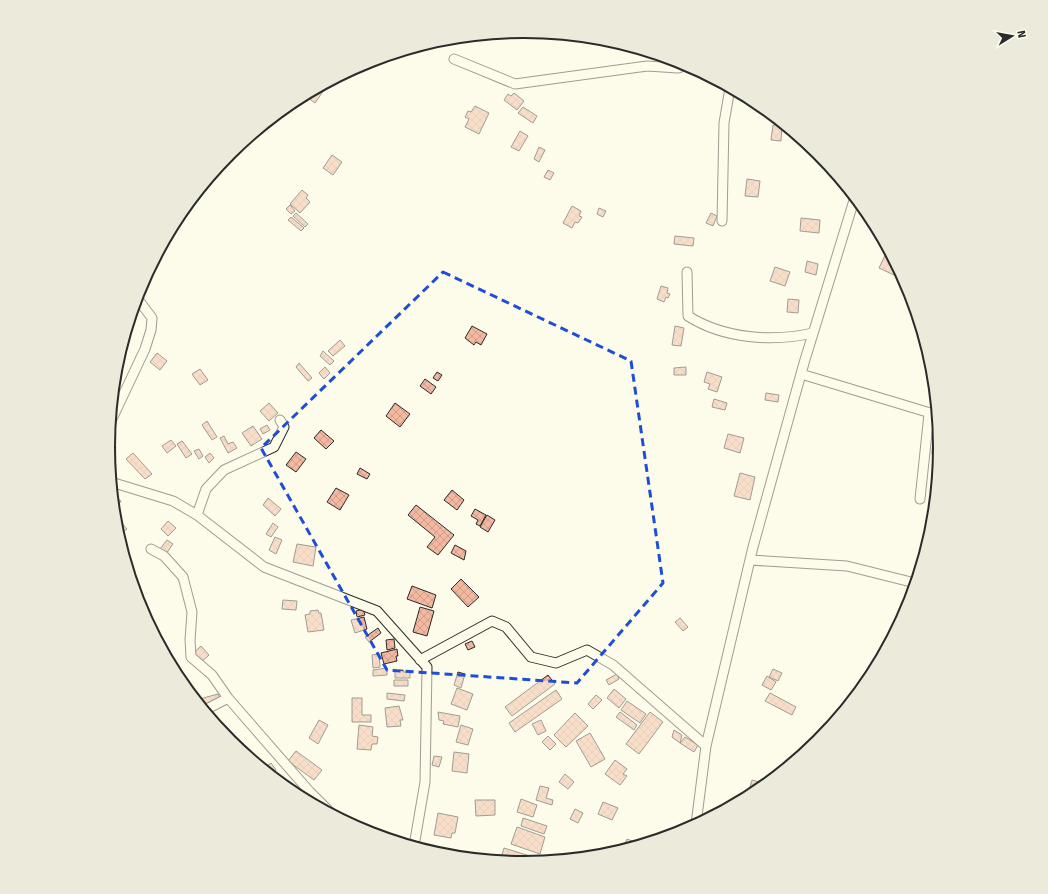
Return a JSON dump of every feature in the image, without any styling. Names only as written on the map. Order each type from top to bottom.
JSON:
[{"type":"street","points":[[454,59],[515,84],[647,66],[678,68]]},
{"type":"street","points":[[722,222],[724,123],[729,94]]},
{"type":"street","points":[[697,818],[706,746],[750,560],[801,374],[853,204]]},
{"type":"street","points":[[687,272],[688,316],[698,322],[741,336],[791,338],[814,332]]},
{"type":"street","points":[[117,408],[151,330],[152,318],[141,304]]},
{"type":"street","points":[[801,374],[932,414]]},
{"type":"street","points":[[197,515],[206,490],[224,470],[274,447],[284,427],[280,420]]},
{"type":"street","points":[[920,499],[932,420]]},
{"type":"street","points":[[117,483],[172,501],[197,515],[264,567],[377,611],[427,667],[425,782],[415,841]]},
{"type":"street","points":[[150,549],[164,556],[183,577],[192,612],[191,657],[212,675],[228,698],[319,801]]},
{"type":"street","points":[[750,560],[847,566],[910,582]]},
{"type":"street","points":[[420,660],[492,621],[506,627],[531,656],[556,663],[587,650],[613,665],[706,746]]},
{"type":"street","points":[[209,708],[228,698]]},
{"type":"highlighted area","points":[[443,272],[631,361],[663,583],[577,683],[387,670],[261,448]]},
{"type":"building","points":[[323,91],[315,103],[310,99]]},
{"type":"building","points":[[514,93],[524,101],[517,110],[504,100],[508,94],[511,96]]},
{"type":"building","points":[[475,106],[489,113],[479,134],[465,127],[469,119],[465,117],[468,111],[471,112]]},
{"type":"building","points":[[523,107],[537,116],[533,123],[518,113]]},
{"type":"building","points":[[773,125],[776,125],[782,130],[781,141],[771,140]]},
{"type":"building","points":[[520,131],[528,136],[519,151],[511,147]]},
{"type":"building","points":[[539,147],[545,150],[539,162],[534,159]]},
{"type":"building","points":[[332,155],[342,162],[333,175],[323,168]]},
{"type":"building","points":[[548,170],[554,173],[550,180],[544,177]]},
{"type":"building","points":[[747,179],[760,181],[758,197],[745,196]]},
{"type":"building","points":[[302,190],[308,195],[306,198],[310,202],[300,213],[290,204]]},
{"type":"building","points":[[290,205],[295,211],[291,214],[286,209]]},
{"type":"building","points":[[572,206],[581,211],[579,216],[582,217],[578,223],[575,222],[572,228],[563,223]]},
{"type":"building","points":[[599,208],[606,211],[603,217],[597,214]]},
{"type":"building","points":[[296,213],[308,224],[305,227],[293,216]]},
{"type":"building","points":[[711,213],[717,216],[713,226],[706,223]]},
{"type":"building","points":[[291,217],[304,228],[301,231],[288,220]]},
{"type":"building","points":[[801,218],[820,220],[819,233],[800,231]]},
{"type":"building","points":[[675,236],[694,238],[693,246],[674,244]]},
{"type":"building","points":[[885,255],[895,276],[879,268]]},
{"type":"building","points":[[807,261],[818,264],[816,275],[805,272]]},
{"type":"building","points":[[775,267],[790,272],[785,286],[770,281]]},
{"type":"building","points":[[661,286],[668,288],[667,293],[670,294],[668,298],[666,297],[664,302],[657,299]]},
{"type":"building","points":[[788,299],[799,300],[798,313],[787,312]]},
{"type":"building","points":[[472,326],[487,334],[481,345],[476,342],[474,345],[465,338]]},
{"type":"building","points":[[675,326],[684,328],[681,346],[672,345]]},
{"type":"building","points":[[340,340],[345,346],[333,356],[328,351]]},
{"type":"building","points":[[323,351],[334,361],[330,365],[320,356]]},
{"type":"building","points":[[157,353],[167,361],[160,370],[150,362]]},
{"type":"building","points":[[299,363],[312,378],[308,381],[296,367]]},
{"type":"building","points":[[325,367],[330,373],[324,379],[319,373]]},
{"type":"building","points":[[686,367],[686,375],[674,375],[674,368]]},
{"type":"building","points":[[200,369],[208,380],[200,385],[192,374]]},
{"type":"building","points":[[437,372],[442,375],[438,381],[433,378]]},
{"type":"building","points":[[707,372],[722,377],[717,392],[708,389],[710,384],[704,382]]},
{"type":"building","points":[[425,379],[436,387],[431,394],[420,386]]},
{"type":"building","points":[[766,393],[779,395],[778,402],[765,400]]},
{"type":"building","points":[[714,399],[727,403],[725,410],[712,407]]},
{"type":"building","points":[[269,403],[278,413],[269,421],[260,411]]},
{"type":"building","points":[[395,403],[410,414],[400,427],[386,416]]},
{"type":"building","points":[[207,421],[217,437],[212,440],[202,425]]},
{"type":"building","points":[[267,425],[270,430],[263,434],[260,429]]},
{"type":"building","points":[[253,426],[262,439],[251,446],[242,433]]},
{"type":"building","points":[[321,430],[334,441],[326,449],[314,438]]},
{"type":"building","points":[[728,434],[744,438],[740,453],[724,448]]},
{"type":"building","points":[[224,436],[228,444],[233,442],[237,448],[228,453],[220,438]]},
{"type":"building","points":[[171,440],[176,446],[167,453],[162,446]]},
{"type":"building","points":[[182,441],[192,454],[186,458],[177,444]]},
{"type":"building","points":[[199,449],[203,456],[199,459],[194,451]]},
{"type":"building","points":[[296,452],[306,459],[296,472],[286,465]]},
{"type":"building","points":[[133,453],[152,474],[145,479],[126,459]]},
{"type":"building","points":[[210,453],[214,458],[209,463],[205,457]]},
{"type":"building","points":[[360,468],[370,474],[367,479],[357,474]]},
{"type":"building","points":[[740,473],[755,477],[750,500],[734,496]]},
{"type":"building","points":[[336,488],[349,495],[340,510],[327,502]]},
{"type":"building","points":[[452,490],[464,500],[457,510],[444,500]]},
{"type":"building","points":[[268,498],[281,509],[275,516],[263,505]]},
{"type":"building","points":[[416,505],[454,535],[438,555],[427,547],[435,537],[408,515]]},
{"type":"building","points":[[475,509],[486,515],[480,526],[476,524],[478,520],[471,516]]},
{"type":"building","points":[[487,515],[495,520],[488,532],[480,527]]},
{"type":"building","points":[[168,521],[176,528],[168,536],[161,529]]},
{"type":"building","points":[[273,523],[278,527],[271,537],[266,534]]},
{"type":"building","points":[[122,524],[127,529],[124,531]]},
{"type":"building","points":[[275,537],[282,540],[276,554],[269,550]]},
{"type":"building","points":[[167,540],[173,544],[166,554],[160,549]]},
{"type":"building","points":[[297,544],[316,547],[313,566],[293,562]]},
{"type":"building","points":[[455,545],[466,551],[464,560],[451,553]]},
{"type":"building","points":[[461,579],[479,597],[468,607],[451,589]]},
{"type":"building","points":[[412,586],[436,595],[432,608],[407,599]]},
{"type":"building","points":[[283,600],[297,601],[296,610],[282,609]]},
{"type":"building","points":[[420,607],[434,611],[427,636],[413,632]]},
{"type":"building","points":[[363,609],[365,615],[357,617],[356,611]]},
{"type":"building","points":[[318,610],[319,613],[321,613],[324,630],[308,632],[305,615],[310,614],[310,611]]},
{"type":"building","points":[[364,617],[367,629],[355,633],[351,620]]},
{"type":"building","points":[[680,618],[688,627],[683,631],[675,622]]},
{"type":"building","points":[[378,628],[381,633],[369,642],[365,637]]},
{"type":"building","points":[[394,639],[395,648],[387,650],[386,640]]},
{"type":"building","points":[[472,641],[475,647],[468,650],[465,644]]},
{"type":"building","points":[[201,646],[209,655],[200,663],[192,654]]},
{"type":"building","points":[[397,649],[397,661],[384,664],[381,653]]},
{"type":"building","points":[[379,654],[380,667],[373,668],[372,655]]},
{"type":"building","points":[[387,668],[387,675],[373,676],[373,670]]},
{"type":"building","points":[[773,669],[782,673],[778,681],[769,677]]},
{"type":"building","points":[[403,670],[403,672],[410,672],[410,678],[395,678],[395,671]]},
{"type":"building","points":[[458,672],[465,674],[461,688],[454,685]]},
{"type":"building","points":[[617,674],[619,679],[609,685],[606,680]]},
{"type":"building","points":[[548,675],[555,684],[512,716],[505,707]]},
{"type":"building","points":[[767,676],[776,682],[771,690],[762,685]]},
{"type":"building","points":[[394,680],[408,680],[408,686],[394,686]]},
{"type":"building","points":[[457,688],[473,694],[467,710],[451,704]]},
{"type":"building","points":[[614,689],[626,699],[619,708],[607,698]]},
{"type":"building","points":[[556,690],[562,699],[515,732],[509,723]]},
{"type":"building","points":[[387,693],[405,695],[404,701],[387,699]]},
{"type":"building","points":[[770,693],[796,707],[792,715],[765,701]]},
{"type":"building","points":[[218,694],[221,701],[207,705],[202,698]]},
{"type":"building","points":[[596,695],[602,700],[593,709],[588,704]]},
{"type":"building","points":[[352,698],[362,698],[362,715],[371,715],[371,722],[352,722]]},
{"type":"building","points":[[627,701],[646,714],[640,723],[621,710]]},
{"type":"building","points":[[399,706],[403,720],[400,720],[401,726],[387,727],[385,708]]},
{"type":"building","points":[[438,712],[460,716],[458,727],[443,724],[444,721],[439,720]]},
{"type":"building","points":[[620,712],[637,725],[634,730],[616,717]]},
{"type":"building","points":[[650,712],[663,722],[639,754],[626,744]]},
{"type":"building","points":[[575,713],[588,726],[566,747],[554,735]]},
{"type":"building","points":[[319,720],[328,725],[318,744],[309,738]]},
{"type":"building","points":[[541,720],[546,731],[538,735],[532,724]]},
{"type":"building","points":[[359,725],[373,727],[372,736],[378,737],[377,744],[372,744],[371,750],[357,749]]},
{"type":"building","points":[[461,725],[473,729],[468,745],[456,742]]},
{"type":"building","points":[[674,730],[682,735],[680,743],[672,737]]},
{"type":"building","points":[[590,733],[605,759],[591,767],[576,741]]},
{"type":"building","points":[[548,736],[556,744],[550,750],[542,742]]},
{"type":"building","points":[[685,737],[698,745],[694,752],[680,743]]},
{"type":"building","points":[[296,751],[322,770],[314,780],[288,761]]},
{"type":"building","points":[[454,752],[469,754],[467,773],[452,771]]},
{"type":"building","points":[[434,756],[442,757],[439,767],[432,765]]},
{"type":"building","points":[[615,760],[627,769],[623,774],[627,776],[620,785],[605,774]]},
{"type":"building","points":[[271,763],[276,770],[275,771],[268,765]]},
{"type":"building","points":[[565,774],[574,782],[568,789],[559,782]]},
{"type":"building","points":[[752,780],[758,782],[751,787],[750,788]]},
{"type":"building","points":[[540,786],[549,788],[546,798],[553,800],[552,805],[536,800]]},
{"type":"building","points":[[521,799],[537,805],[533,817],[517,812]]},
{"type":"building","points":[[475,800],[495,800],[495,815],[476,816]]},
{"type":"building","points":[[603,802],[618,808],[612,820],[598,814]]},
{"type":"building","points":[[575,809],[583,813],[578,823],[570,819]]},
{"type":"building","points":[[438,813],[458,817],[455,833],[452,833],[451,838],[434,835]]},
{"type":"building","points":[[523,818],[547,826],[544,834],[521,826]]},
{"type":"building","points":[[517,827],[545,837],[540,854],[511,844]]},
{"type":"building","points":[[627,839],[633,841],[630,842],[625,843]]},
{"type":"building","points":[[504,848],[529,856],[524,856],[502,855]]}]
